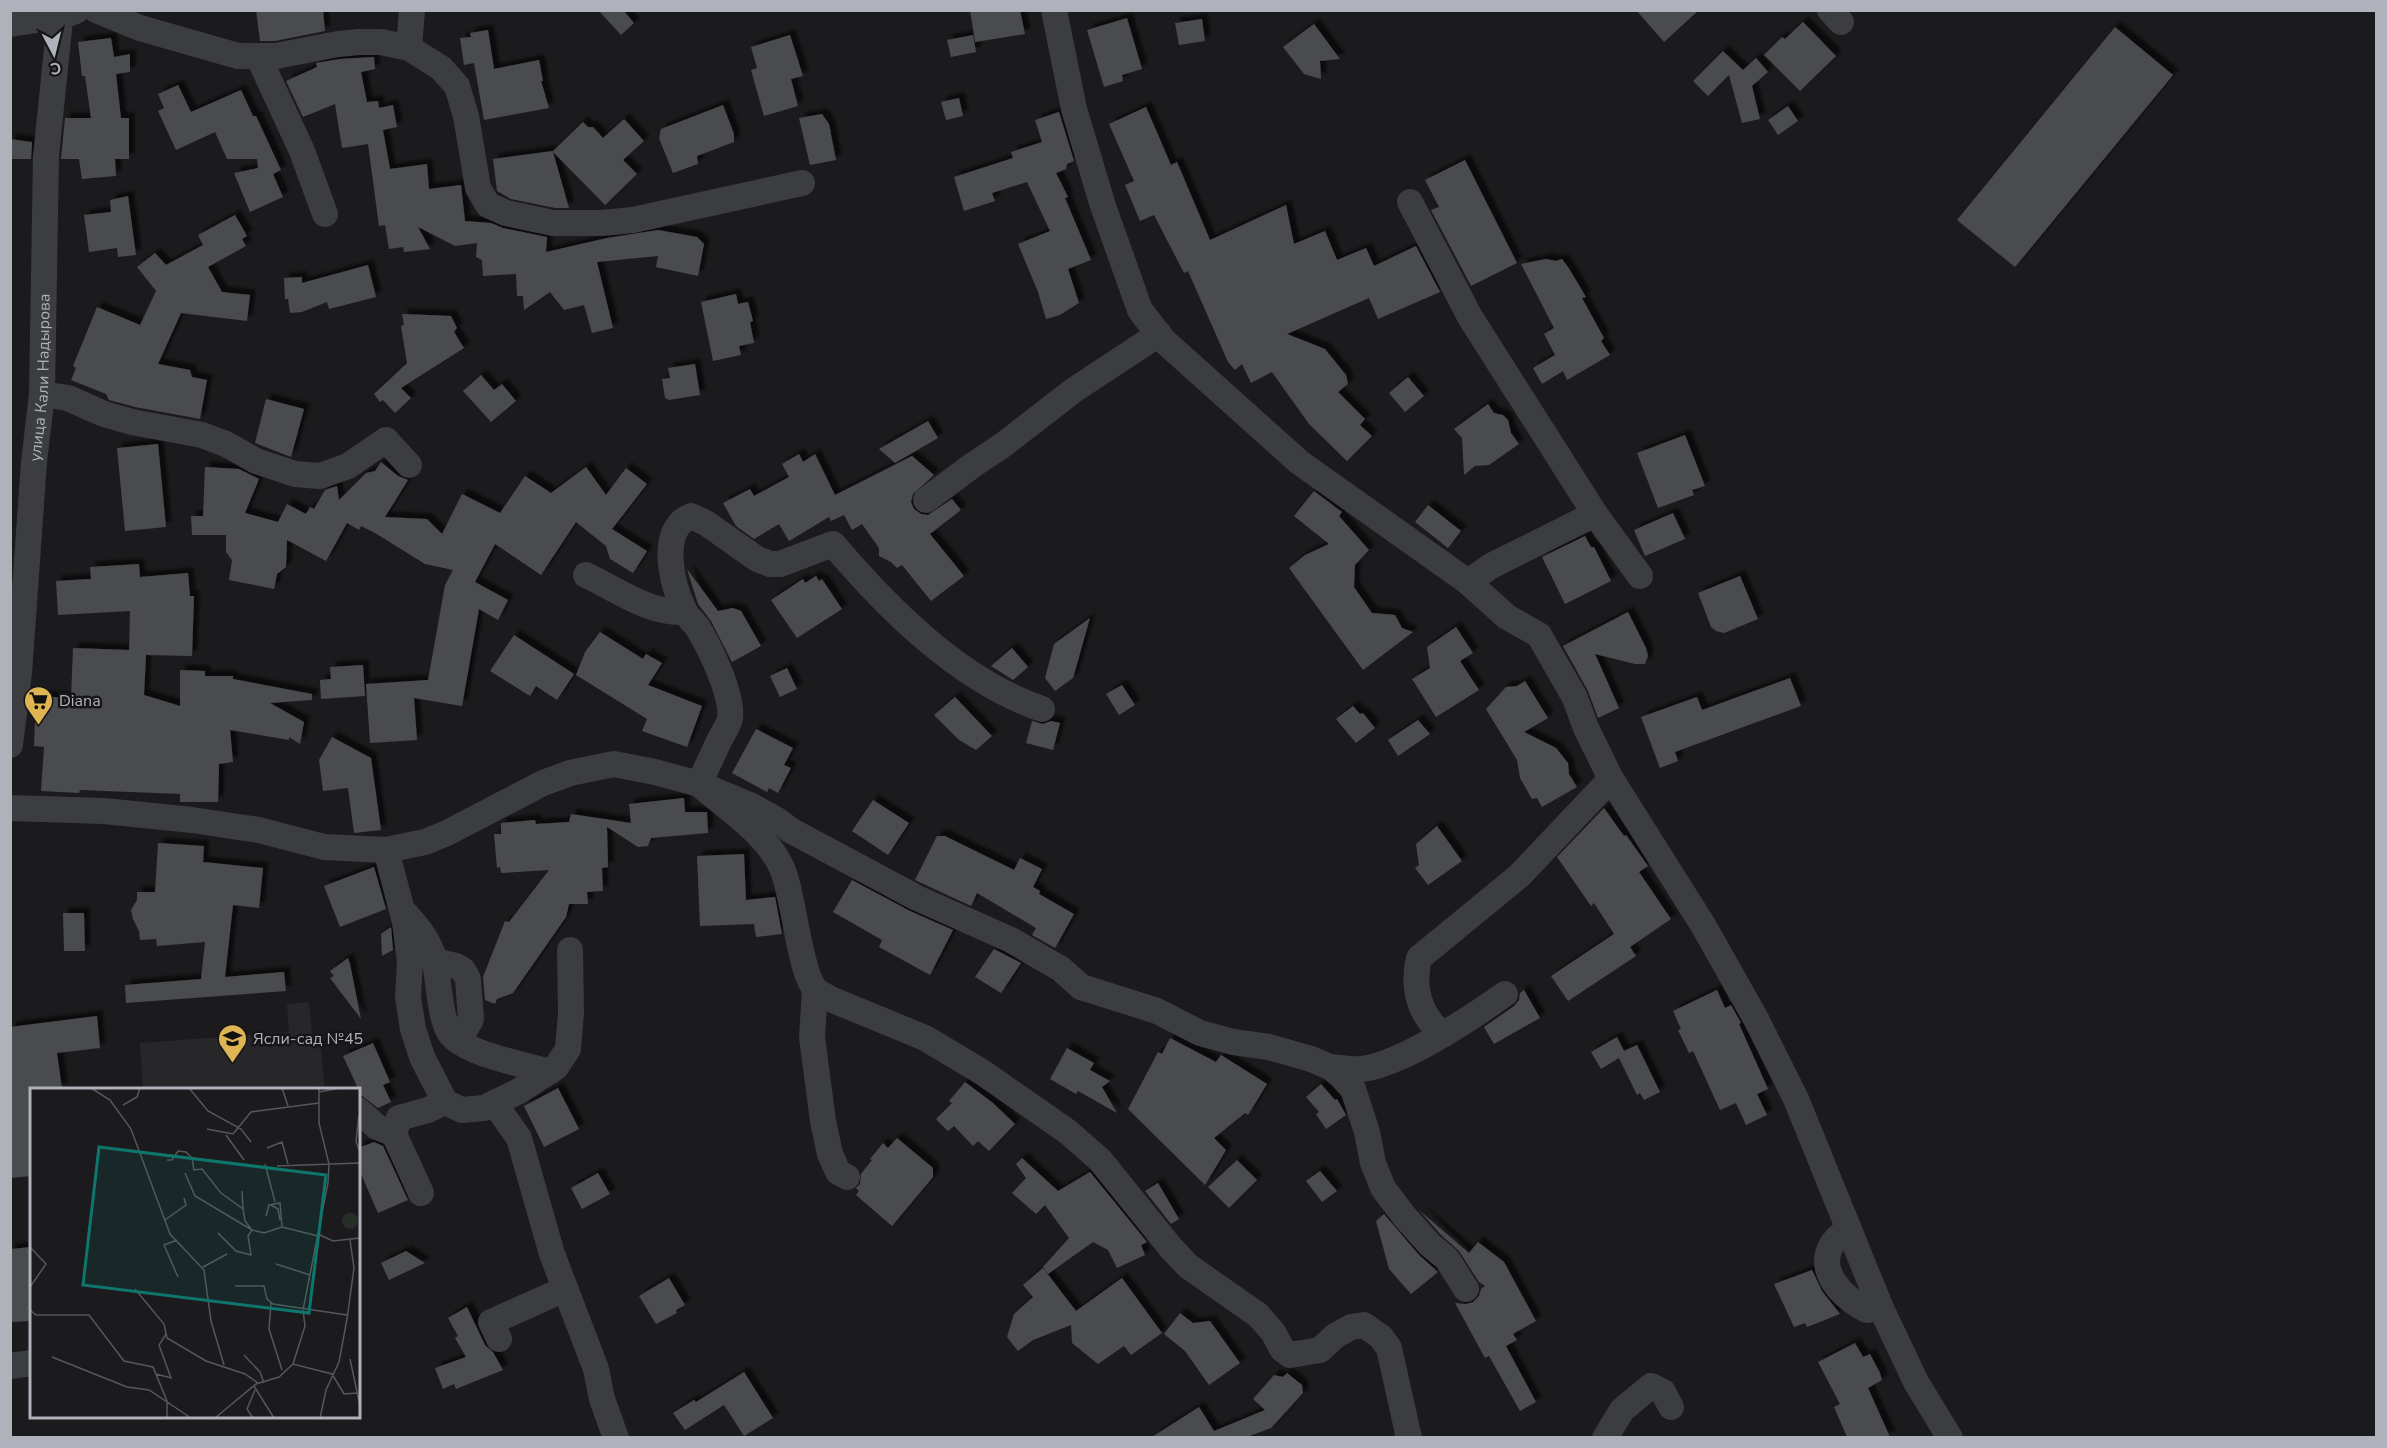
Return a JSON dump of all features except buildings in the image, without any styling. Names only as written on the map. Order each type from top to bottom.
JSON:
[{"type":"street","points":[[96,10],[140,28],[238,56],[276,56],[359,42],[381,42],[409,48],[441,68],[457,86],[466,116],[478,188],[488,205],[506,213],[553,223],[633,220],[802,183]]},
{"type":"street","points":[[409,48],[412,10]]},
{"type":"street","points":[[1054,10],[1074,109],[1103,206],[1140,310],[1159,334],[1299,462],[1467,582],[1507,617],[1539,635],[1575,698],[1586,728],[1611,778],[1703,925],[1756,1019],[1796,1099],[1880,1306],[1916,1382],[1950,1437]]},
{"type":"street","points":[[10,24],[66,12]]},
{"type":"street","name":"улица Кали Надырова","points":[[10,745],[19,672],[34,462],[42,394],[46,156],[66,12]]},
{"type":"street","points":[[258,56],[302,151],[325,214]]},
{"type":"street","points":[[1410,202],[1470,317],[1595,514],[1640,576]]},
{"type":"street","points":[[926,500],[1003,446],[1074,390],[1159,334]]},
{"type":"street","points":[[42,394],[68,398],[104,414],[132,423],[202,435],[225,444],[256,461],[295,474],[320,476],[348,466],[386,440],[409,465]]},
{"type":"street","points":[[1467,582],[1491,566],[1595,514]]},
{"type":"street","points":[[699,784],[730,719],[728,698],[721,676],[698,628],[685,612],[679,597],[670,556],[671,539],[676,526],[691,516],[706,523],[757,559],[770,564],[780,564],[833,544],[905,619],[958,665],[1013,699],[1042,709]]},
{"type":"street","points":[[586,575],[650,606],[672,613],[685,612]]},
{"type":"street","points":[[10,808],[104,811],[192,820],[259,830],[324,846],[386,850],[408,847],[447,833],[543,783],[606,758],[699,784],[752,806],[790,830],[917,898],[1011,940],[1061,969],[1081,987],[1157,1011],[1200,1033],[1233,1042],[1269,1047],[1330,1067],[1353,1089],[1367,1132],[1373,1163],[1383,1188],[1430,1245],[1447,1259],[1466,1289]]},
{"type":"street","points":[[1442,1034],[1429,1022],[1417,996],[1415,971],[1419,958],[1519,876],[1611,778]]},
{"type":"street","points":[[699,784],[761,836],[781,865],[789,889],[808,974],[815,990],[812,1037],[823,1121],[830,1154],[838,1172],[847,1177]]},
{"type":"street","points":[[386,850],[405,922],[410,961],[408,997],[413,1029],[422,1057],[445,1102],[462,1110],[484,1108],[556,1067],[568,1049],[571,1013],[570,950]]},
{"type":"street","points":[[401,908],[422,931],[434,961],[444,1017],[452,1037],[477,1051],[549,1072]]},
{"type":"street","points":[[815,990],[828,998],[925,1038],[982,1072],[1068,1132],[1100,1160],[1188,1266],[1258,1315],[1273,1332],[1282,1348],[1290,1355],[1320,1350],[1335,1335],[1351,1327],[1364,1325],[1381,1337],[1389,1348],[1409,1437]]},
{"type":"street","points":[[1330,1067],[1360,1069],[1375,1066],[1442,1034],[1505,994]]},
{"type":"street","points":[[394,1134],[399,1118],[428,1110],[445,1102]]},
{"type":"street","points":[[494,1103],[519,1138],[552,1254],[596,1369],[602,1399],[616,1437]]},
{"type":"street","points":[[360,1112],[378,1127],[394,1134],[421,1193]]},
{"type":"street","points":[[1849,1229],[1836,1236],[1827,1252],[1826,1266],[1838,1286],[1855,1304],[1867,1310],[1880,1306]]},
{"type":"street","points":[[500,1339],[491,1322],[565,1288]]},
{"type":"street","points":[[10,1366],[30,1364]]},
{"type":"street","points":[[1605,1437],[1622,1410],[1651,1386],[1664,1392],[1671,1407]]},
{"type":"shaded area","name":"Ясли-сад №45","points":[[309,1002],[312,1034],[320,1034],[324,1086],[143,1088],[140,1043],[289,1032],[287,1004]]},
{"type":"place","name":"Diana","points":[[38,726]]},
{"type":"place","name":"Ясли-сад №45","points":[[232,1064]]}]
